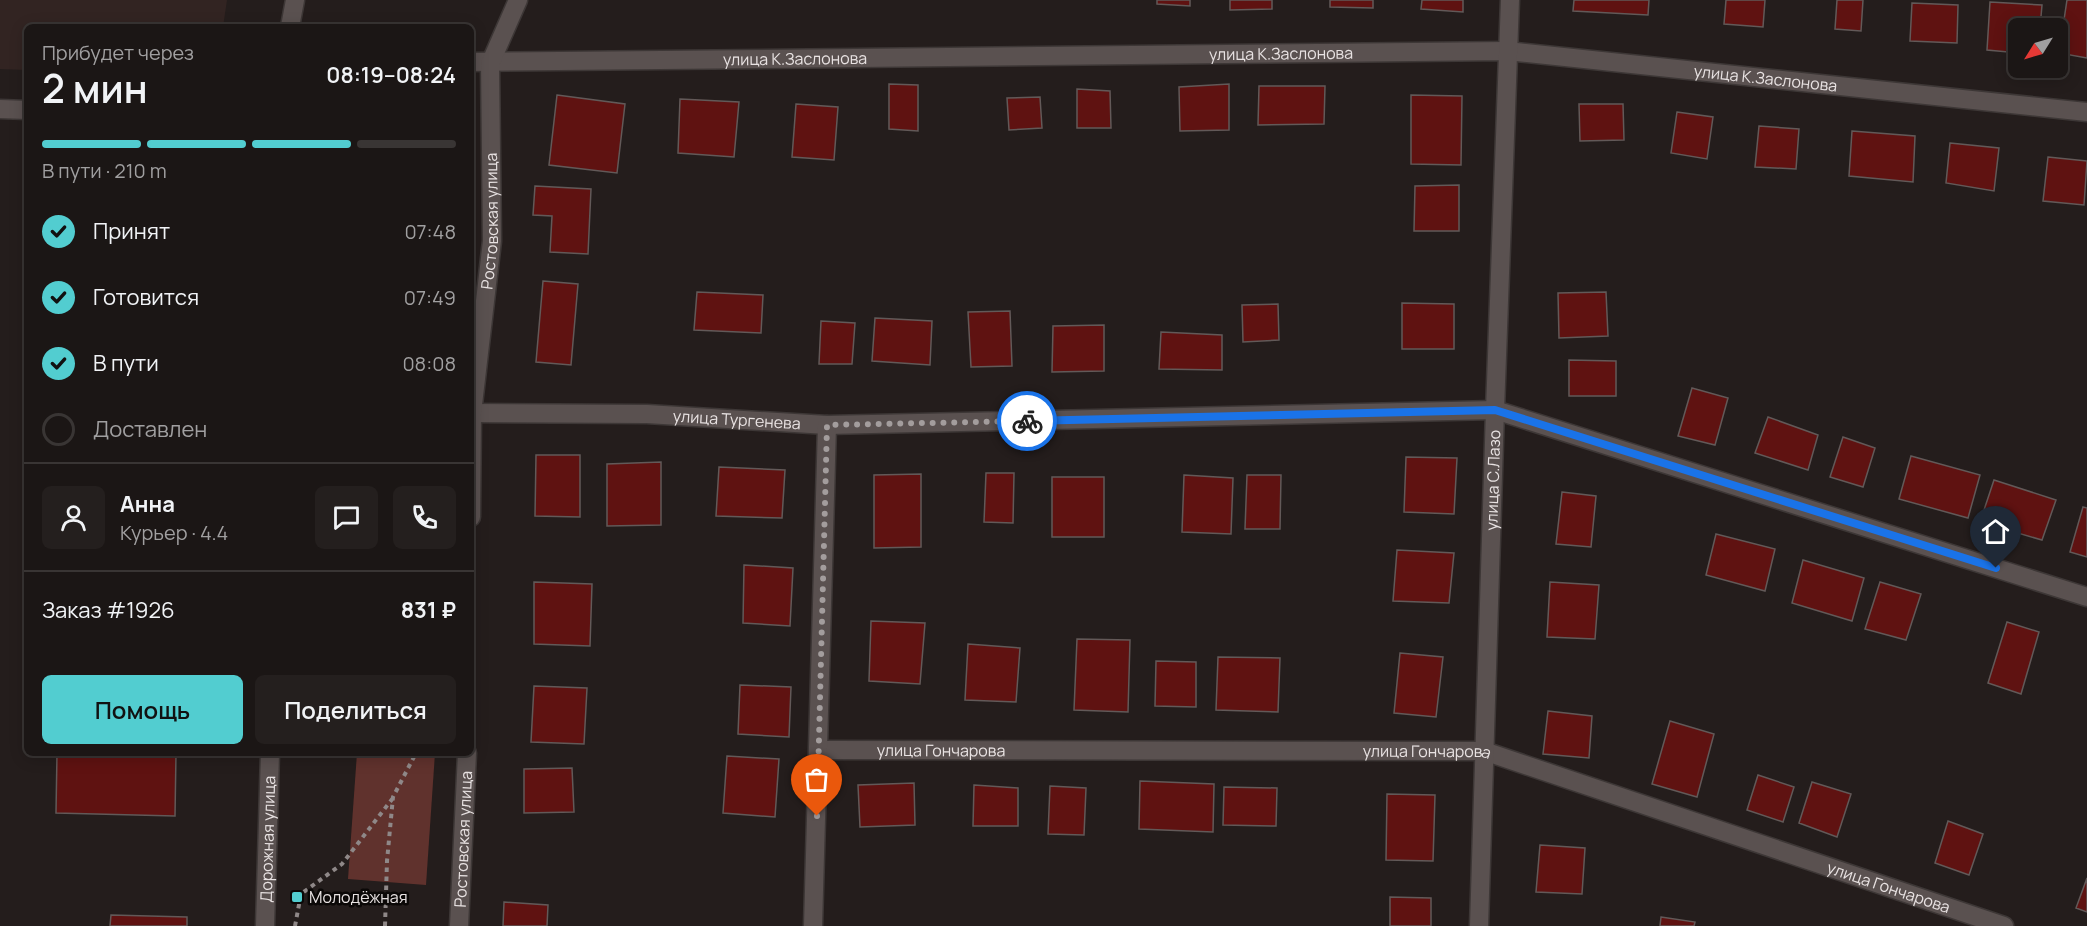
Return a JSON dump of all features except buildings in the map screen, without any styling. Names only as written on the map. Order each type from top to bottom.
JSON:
[{"type":"street","points":[[291,24],[295,0]]},
{"type":"street","name":"Ростовская улица","points":[[474,388],[492,241],[490,64],[518,0]]},
{"type":"street","name":"улица С.Лазо","points":[[1479,926],[1510,0]]},
{"type":"street","name":"улица К.Заслонова","points":[[474,62],[490,64],[1507,51],[2087,112]]},
{"type":"street","points":[[0,109],[24,110]]},
{"type":"street","name":"улица Тургенева","points":[[474,413],[647,414],[827,425],[1495,410],[2087,597]]},
{"type":"street","points":[[813,926],[827,425]]},
{"type":"street","name":"улица Гончарова","points":[[819,750],[1484,751],[2004,926]]},
{"type":"street","name":"Дорожная улица","points":[[265,926],[270,756]]},
{"type":"street","name":"Ростовская улица","points":[[459,926],[467,756]]},
{"type":"path","points":[[295,926],[301,894],[342,864],[393,797],[414,756]]},
{"type":"path","points":[[385,926],[387,861],[393,797]]},
{"type":"shaded area","points":[[0,0],[227,0],[223,24],[24,24],[24,70],[0,69]]},
{"type":"shaded area","points":[[357,756],[435,756],[426,885],[348,879]]},
{"type":"way so far","points":[[817,816],[827,425],[1027,421]]},
{"type":"place","name":"Молодёжная","points":[[297,897]]},
{"type":"route","points":[[1027,421],[1495,410],[1996,568]]}]
